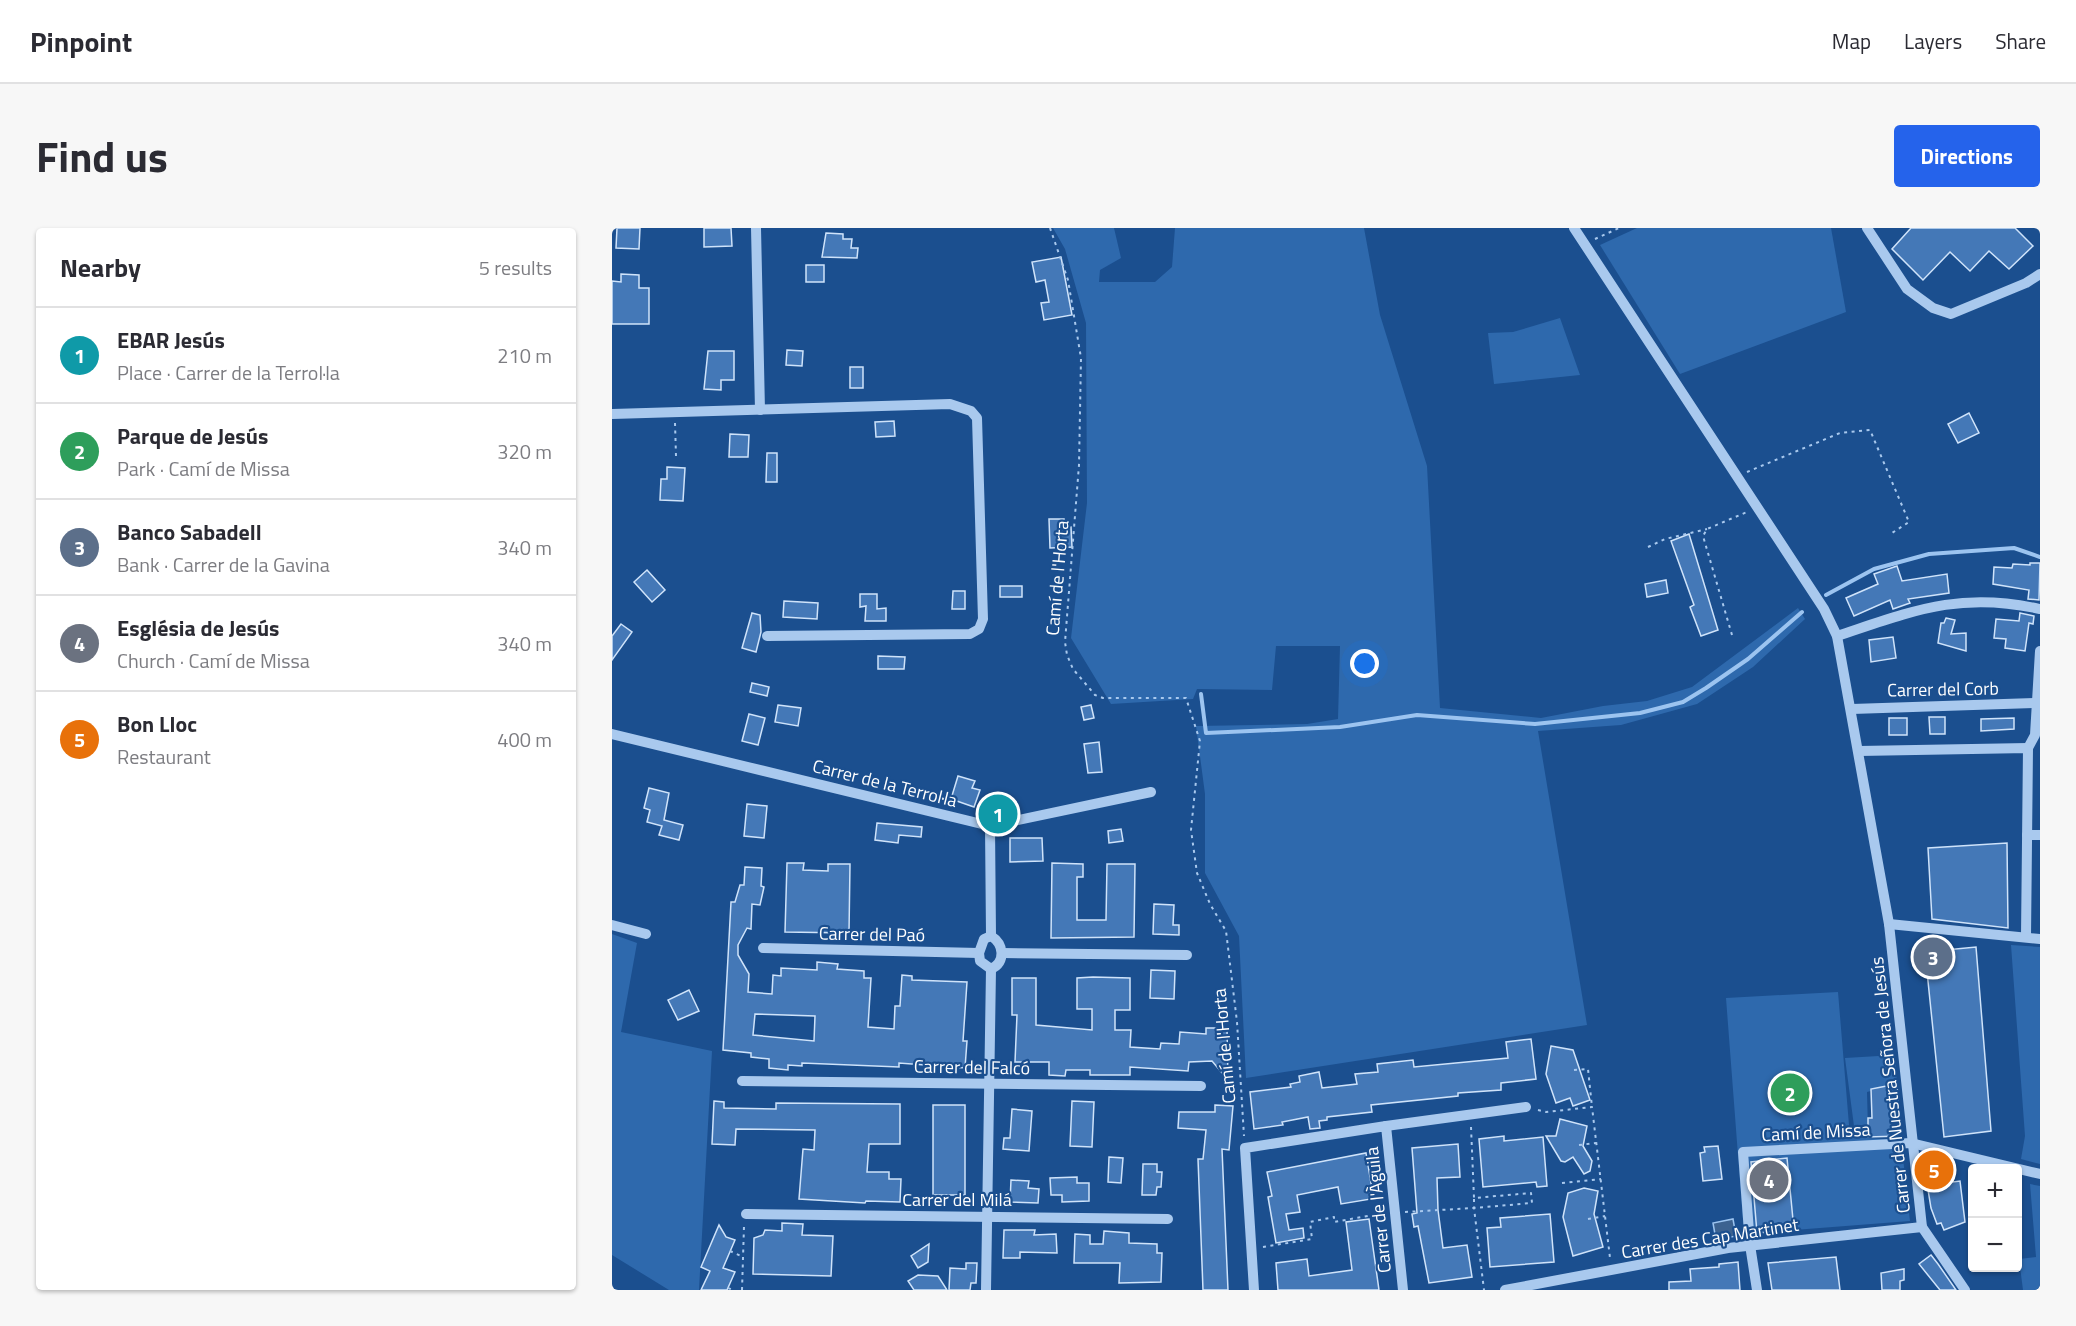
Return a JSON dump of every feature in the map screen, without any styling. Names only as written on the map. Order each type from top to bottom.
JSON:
[{"type":"street","points":[[756,228],[760,410]]},
{"type":"street","name":"Carrer de Nuestra Señora de Jesús","points":[[1574,228],[1755,507],[1819,601],[1837,636],[1889,924],[1911,1143],[1922,1227],[1965,1290]]},
{"type":"street","points":[[1867,228],[1907,289],[1933,308],[1951,314],[2026,283],[2040,274]]},
{"type":"street","points":[[612,414],[950,404],[971,411],[979,428],[983,619],[979,629],[970,634],[767,636]]},
{"type":"street","points":[[1837,636],[1912,610],[1961,601],[2001,601],[2040,609]]},
{"type":"street","points":[[2026,937],[2028,748],[2035,735],[2040,651]]},
{"type":"street","name":"Carrer del Corb","points":[[1852,709],[2036,703]]},
{"type":"street","name":"Carrer de la Terrol·la","points":[[612,734],[990,826],[1151,792]]},
{"type":"street","points":[[1859,751],[2028,748]]},
{"type":"street","points":[[990,826],[991,936],[1001,946],[1002,953],[1000,962],[991,969]]},
{"type":"street","points":[[2027,835],[2040,835]]},
{"type":"street","points":[[1889,924],[2040,939]]},
{"type":"street","points":[[612,925],[646,934]]},
{"type":"street","points":[[991,936],[984,939],[979,953],[980,961],[991,969]]},
{"type":"street","name":"Carrer del Paó","points":[[764,948],[909,948],[979,953]]},
{"type":"street","points":[[1002,953],[1187,955]]},
{"type":"street","points":[[986,1290],[991,969]]},
{"type":"street","name":"Carrer del Falcó","points":[[742,1081],[1201,1086]]},
{"type":"street","name":"Carrer de l'Àguila","points":[[1245,1148],[1526,1107]]},
{"type":"street","name":"Carrer de l'Àguila","points":[[1386,1126],[1403,1290]]},
{"type":"street","points":[[1911,1143],[2040,1173]]},
{"type":"street","name":"Camí de Missa","points":[[1750,1245],[1743,1152],[1911,1143]]},
{"type":"street","points":[[1245,1148],[1254,1290]]},
{"type":"street","name":"Carrer del Milá","points":[[746,1214],[987,1215],[1168,1219]]},
{"type":"street","name":"Carrer des Cap Martinet","points":[[1504,1290],[1750,1245],[1922,1227]]},
{"type":"street","points":[[1750,1245],[1757,1290]]},
{"type":"path","name":"Camí de l'Horta","points":[[1050,228],[1068,280],[1081,358],[1079,465],[1074,545],[1066,608],[1067,655],[1073,669],[1095,695],[1102,698],[1186,698],[1200,741],[1191,830],[1200,881],[1226,931],[1238,1022],[1245,1148]]},
{"type":"path","points":[[1584,244],[1619,228]]},
{"type":"path","points":[[675,413],[676,456]]},
{"type":"path","points":[[1736,477],[1840,433],[1870,430],[1909,522],[1892,533]]},
{"type":"path","points":[[1648,547],[1665,539],[1707,530],[1755,507]]},
{"type":"path","points":[[1707,530],[1702,536],[1732,635]]},
{"type":"path","points":[[1574,1070],[1588,1069],[1611,1270]]},
{"type":"path","points":[[1526,1107],[1546,1112],[1592,1107]]},
{"type":"path","points":[[1470,1115],[1474,1208],[1484,1290]]},
{"type":"path","points":[[1580,1145],[1596,1143]]},
{"type":"path","points":[[1562,1183],[1601,1179]]},
{"type":"path","points":[[1252,1247],[1312,1239],[1310,1222],[1334,1217],[1334,1222],[1373,1213],[1532,1203],[1531,1192],[1474,1198]]},
{"type":"path","points":[[1500,1195],[1501,1206]]},
{"type":"path","points":[[742,1290],[746,1214]]},
{"type":"path","points":[[1588,1219],[1605,1216]]},
{"type":"path","points":[[730,1251],[742,1256]]},
{"type":"path","points":[[728,1288],[733,1290]]},
{"type":"shaded area","points":[[1053,228],[1114,228],[1121,258],[1100,270],[1099,282],[1155,282],[1172,267],[1175,228],[1364,228],[1380,315],[1427,466],[1440,708],[1541,718],[1603,706],[1647,701],[1692,687],[1798,608],[1805,619],[1753,667],[1697,704],[1621,725],[1538,731],[1587,1025],[1246,1078],[1239,936],[1205,873],[1205,794],[1196,726],[1307,724],[1338,719],[1340,646],[1276,646],[1272,690],[1197,689],[1193,699],[1111,704],[1071,638],[1087,503],[1086,323],[1065,249]]},
{"type":"shaded area","points":[[1637,228],[1831,228],[1846,312],[1680,374],[1600,245]]},
{"type":"shaded area","points":[[1560,318],[1580,375],[1494,384],[1488,333],[1513,332]]},
{"type":"shaded area","points":[[612,934],[637,943],[621,1032],[712,1051],[699,1290],[669,1290],[612,1255]]},
{"type":"shaded area","points":[[2011,945],[2040,947],[2040,1164],[2021,1159],[2025,1136]]},
{"type":"shaded area","points":[[1838,992],[1850,1137],[1901,1140],[1910,1221],[1744,1234],[1726,998]]},
{"type":"shaded area","points":[[1895,1055],[1897,1084],[1867,1092],[1868,1130],[1854,1126],[1845,1058]]},
{"type":"shaded area","points":[[2030,1184],[2040,1186],[2040,1290],[2023,1290],[2022,1259],[2036,1257]]},
{"type":"shaded area","points":[[1733,1219],[1736,1236],[1716,1240],[1713,1223]]},
{"type":"building","points":[[617,228],[640,228],[639,249],[616,248]]},
{"type":"building","points":[[704,228],[731,228],[732,246],[704,247]]},
{"type":"building","points":[[1911,228],[2015,228],[2033,246],[2009,269],[1989,251],[1970,271],[1950,252],[1923,280],[1892,249]]},
{"type":"building","points":[[826,233],[843,234],[843,239],[852,239],[851,248],[858,248],[857,258],[822,257]]},
{"type":"building","points":[[1061,257],[1072,315],[1044,320],[1041,303],[1049,302],[1045,280],[1036,282],[1032,262]]},
{"type":"building","points":[[806,265],[824,265],[824,282],[806,282]]},
{"type":"building","points":[[621,274],[639,275],[639,288],[649,288],[649,324],[612,324],[612,281],[621,282]]},
{"type":"building","points":[[787,350],[803,351],[802,366],[786,365]]},
{"type":"building","points":[[708,351],[734,351],[734,380],[721,380],[721,390],[704,389]]},
{"type":"building","points":[[850,367],[863,367],[863,388],[850,388]]},
{"type":"building","points":[[1969,413],[1979,433],[1958,443],[1948,424]]},
{"type":"building","points":[[894,421],[895,436],[876,437],[875,422]]},
{"type":"building","points":[[730,434],[749,435],[748,457],[729,457]]},
{"type":"building","points":[[767,453],[777,453],[777,482],[766,482]]},
{"type":"building","points":[[667,467],[685,468],[683,501],[660,500],[661,479],[667,479]]},
{"type":"building","points":[[1049,519],[1064,519],[1064,528],[1071,527],[1072,547],[1050,548]]},
{"type":"building","points":[[1689,534],[1718,630],[1701,636],[1690,607],[1694,605],[1671,541]]},
{"type":"building","points":[[2030,563],[2040,563],[2039,600],[2028,599],[2029,590],[1993,584],[1994,567],[2012,568],[2013,564],[2030,565]]},
{"type":"building","points":[[1897,566],[1902,581],[1947,574],[1949,593],[1908,599],[1910,603],[1893,609],[1890,600],[1854,616],[1846,598],[1878,584],[1874,574]]},
{"type":"building","points":[[647,570],[665,590],[652,602],[634,582]]},
{"type":"building","points":[[1666,580],[1668,593],[1647,597],[1645,584]]},
{"type":"building","points":[[1000,586],[1022,586],[1022,597],[1000,597]]},
{"type":"building","points":[[953,591],[965,591],[965,609],[952,609]]},
{"type":"building","points":[[860,594],[877,594],[877,609],[886,608],[886,621],[865,621],[866,606],[860,607]]},
{"type":"building","points":[[784,601],[818,603],[817,619],[783,617]]},
{"type":"building","points":[[752,613],[760,615],[761,632],[756,652],[742,648]]},
{"type":"building","points":[[2020,613],[2034,616],[2033,624],[2029,623],[2025,651],[2005,648],[2006,639],[1994,638],[1996,619],[2019,621]]},
{"type":"building","points":[[1946,618],[1955,620],[1951,634],[1966,633],[1966,651],[1938,643],[1941,623],[1944,623]]},
{"type":"building","points":[[621,624],[632,632],[612,660],[612,636]]},
{"type":"building","points":[[1893,637],[1896,658],[1871,662],[1869,640]]},
{"type":"building","points":[[878,656],[905,657],[904,669],[878,669]]},
{"type":"building","points":[[752,683],[769,687],[767,696],[750,692]]},
{"type":"building","points":[[778,705],[801,708],[798,726],[775,722]]},
{"type":"building","points":[[1091,705],[1094,718],[1084,720],[1081,707]]},
{"type":"building","points":[[749,714],[765,718],[758,745],[742,741]]},
{"type":"building","points":[[1929,717],[1945,717],[1945,734],[1930,734]]},
{"type":"building","points":[[1889,718],[1907,718],[1907,735],[1889,735]]},
{"type":"building","points":[[2014,718],[2014,729],[1981,731],[1981,719]]},
{"type":"building","points":[[1099,742],[1102,772],[1088,773],[1084,744]]},
{"type":"building","points":[[958,776],[975,781],[972,788],[980,790],[974,807],[951,799]]},
{"type":"building","points":[[649,788],[669,793],[664,820],[683,825],[679,840],[659,835],[662,826],[647,822],[650,810],[644,808]]},
{"type":"building","points":[[747,804],[767,806],[764,838],[744,836]]},
{"type":"building","points":[[877,823],[922,827],[921,837],[899,835],[898,843],[875,840]]},
{"type":"building","points":[[1121,829],[1123,841],[1109,843],[1108,831]]},
{"type":"building","points":[[1010,838],[1042,838],[1043,861],[1010,862]]},
{"type":"building","points":[[2007,843],[2008,928],[1932,919],[1928,848]]},
{"type":"building","points":[[787,863],[804,863],[803,870],[828,871],[828,864],[850,864],[849,933],[785,932]]},
{"type":"building","points":[[1052,863],[1083,864],[1083,877],[1077,877],[1077,920],[1106,920],[1107,864],[1135,864],[1134,937],[1051,938]]},
{"type":"building","points":[[745,867],[762,868],[761,886],[764,887],[760,905],[752,904],[751,929],[747,928],[738,945],[738,955],[749,974],[748,992],[772,994],[773,975],[781,976],[781,968],[817,970],[817,962],[838,964],[837,969],[864,971],[864,978],[871,978],[868,1027],[894,1029],[895,1006],[900,1006],[902,975],[912,976],[912,980],[967,982],[963,1041],[967,1041],[965,1068],[899,1063],[899,1067],[802,1063],[802,1066],[788,1065],[788,1070],[769,1068],[769,1059],[751,1057],[751,1053],[723,1050],[731,902],[735,902],[740,885],[744,885]],"holes":[[[755,1014],[815,1016],[814,1041],[753,1035]]]},
{"type":"building","points":[[1154,904],[1174,905],[1173,925],[1179,925],[1179,935],[1153,934]]},
{"type":"building","points":[[1976,947],[1991,1131],[1944,1137],[1925,952]]},
{"type":"building","points":[[1151,970],[1175,971],[1174,999],[1150,998]]},
{"type":"building","points":[[1012,978],[1036,978],[1036,1025],[1092,1030],[1092,1009],[1077,1009],[1077,978],[1130,978],[1130,1010],[1115,1010],[1115,1030],[1131,1030],[1130,1047],[1160,1049],[1161,1043],[1179,1044],[1180,1032],[1206,1034],[1206,1028],[1227,1028],[1228,1080],[1212,1061],[1189,1062],[1188,1071],[1130,1067],[1130,1075],[1090,1075],[1090,1070],[1066,1070],[1065,1076],[1049,1075],[1049,1062],[1015,1062],[1017,1015],[1012,1015]]},
{"type":"building","points":[[689,990],[699,1011],[678,1020],[668,1000]]},
{"type":"building","points":[[1531,1039],[1536,1079],[1501,1083],[1501,1090],[1458,1093],[1458,1096],[1371,1105],[1372,1112],[1327,1117],[1327,1120],[1319,1121],[1320,1128],[1310,1129],[1308,1117],[1282,1122],[1283,1125],[1254,1129],[1250,1092],[1291,1087],[1290,1084],[1300,1082],[1299,1076],[1319,1072],[1322,1088],[1357,1084],[1355,1074],[1378,1072],[1377,1064],[1413,1060],[1414,1067],[1508,1058],[1506,1042]]},
{"type":"building","points":[[1551,1046],[1573,1050],[1590,1100],[1573,1106],[1570,1098],[1556,1103],[1546,1074]]},
{"type":"building","points":[[1897,1084],[1900,1136],[1868,1137],[1868,1118],[1872,1118],[1871,1089]]},
{"type":"building","points":[[714,1101],[724,1102],[724,1108],[776,1109],[776,1103],[900,1104],[900,1144],[869,1144],[867,1172],[889,1172],[889,1179],[901,1179],[900,1202],[866,1201],[865,1203],[799,1199],[803,1149],[814,1150],[815,1130],[736,1129],[735,1145],[712,1144]]},
{"type":"building","points":[[1072,1101],[1094,1102],[1092,1147],[1070,1146]]},
{"type":"building","points":[[933,1105],[965,1105],[965,1195],[933,1195]]},
{"type":"building","points":[[1215,1105],[1233,1106],[1229,1150],[1222,1149],[1228,1290],[1203,1290],[1198,1159],[1203,1159],[1206,1130],[1178,1128],[1179,1112],[1215,1112]]},
{"type":"building","points":[[1012,1109],[1032,1111],[1029,1151],[1003,1149],[1004,1138],[1010,1138]]},
{"type":"building","points":[[1560,1119],[1587,1126],[1583,1146],[1592,1161],[1590,1171],[1584,1174],[1573,1157],[1565,1162],[1561,1161],[1546,1136],[1556,1136]]},
{"type":"building","points":[[1504,1136],[1504,1141],[1543,1137],[1547,1186],[1537,1187],[1536,1182],[1483,1187],[1479,1139]]},
{"type":"building","points":[[1458,1144],[1460,1177],[1437,1178],[1438,1210],[1443,1248],[1467,1245],[1472,1277],[1429,1283],[1418,1226],[1414,1227],[1412,1214],[1417,1213],[1412,1148]]},
{"type":"building","points":[[1718,1146],[1722,1179],[1703,1181],[1700,1153],[1705,1152],[1704,1147]]},
{"type":"building","points":[[1366,1153],[1372,1189],[1369,1189],[1371,1199],[1341,1204],[1338,1187],[1297,1195],[1300,1212],[1286,1214],[1289,1230],[1303,1228],[1304,1238],[1276,1243],[1268,1197],[1272,1196],[1267,1172]]},
{"type":"building","points":[[1109,1157],[1123,1158],[1121,1183],[1108,1182]]},
{"type":"building","points":[[1787,1158],[1794,1230],[1757,1233],[1751,1162]]},
{"type":"building","points":[[1936,1163],[1950,1168],[1953,1182],[1960,1181],[1965,1222],[1944,1230],[1941,1223],[1937,1224],[1931,1208],[1924,1165]]},
{"type":"building","points":[[1143,1164],[1157,1164],[1157,1172],[1162,1172],[1161,1187],[1157,1187],[1156,1195],[1142,1195]]},
{"type":"building","points":[[1077,1177],[1077,1183],[1089,1183],[1089,1201],[1062,1202],[1062,1195],[1051,1195],[1050,1178]]},
{"type":"building","points":[[1011,1180],[1029,1181],[1028,1188],[1039,1189],[1038,1203],[1010,1202]]},
{"type":"building","points":[[1584,1188],[1598,1191],[1594,1214],[1603,1247],[1573,1256],[1563,1217],[1568,1193]]},
{"type":"building","points":[[1550,1214],[1554,1262],[1490,1267],[1487,1228],[1501,1227],[1500,1218]]},
{"type":"building","points":[[1369,1219],[1379,1290],[1278,1290],[1276,1263],[1307,1259],[1309,1276],[1352,1270],[1346,1222]]},
{"type":"building","points":[[782,1223],[803,1224],[802,1235],[833,1236],[831,1276],[753,1274],[754,1238],[763,1235],[765,1230],[782,1231]]},
{"type":"building","points":[[719,1225],[726,1237],[735,1240],[723,1268],[735,1272],[727,1290],[701,1290],[710,1271],[701,1267]]},
{"type":"building","points":[[1004,1230],[1035,1230],[1034,1235],[1056,1234],[1057,1253],[1020,1252],[1020,1258],[1003,1258]]},
{"type":"building","points":[[1104,1231],[1129,1233],[1129,1243],[1157,1244],[1157,1253],[1162,1253],[1161,1282],[1119,1283],[1120,1263],[1074,1263],[1075,1234],[1090,1235],[1090,1244],[1103,1244]]},
{"type":"building","points":[[929,1244],[928,1262],[918,1268],[911,1256]]},
{"type":"building","points":[[1931,1255],[1956,1290],[1940,1290],[1919,1264]]},
{"type":"building","points":[[1836,1257],[1840,1290],[1772,1290],[1768,1263]]},
{"type":"building","points":[[1738,1262],[1740,1290],[1669,1290],[1669,1282],[1691,1281],[1690,1269],[1719,1267],[1719,1264]]},
{"type":"building","points":[[966,1263],[977,1263],[976,1283],[971,1283],[970,1290],[949,1290],[950,1268],[966,1269]]},
{"type":"building","points":[[1904,1269],[1904,1280],[1900,1281],[1900,1290],[1882,1290],[1881,1273]]},
{"type":"building","points":[[918,1275],[938,1276],[947,1290],[914,1290],[908,1281]]},
{"type":"waterway","points":[[1826,595],[1874,569],[1929,554],[2014,548],[2040,557]]},
{"type":"waterway","points":[[1201,694],[1206,733],[1340,727],[1417,715],[1535,724],[1640,713],[1683,702],[1706,688],[1748,659],[1802,612]]},
{"type":"place","name":"EBAR Jesús","points":[[998,814]]},
{"type":"place","name":"Banco Sabadell","points":[[1933,957]]},
{"type":"place","name":"Parque de Jesús","points":[[1790,1093]]},
{"type":"place","name":"Bon Lloc","points":[[1934,1170]]},
{"type":"place","name":"Església de Jesús","points":[[1769,1180]]}]
